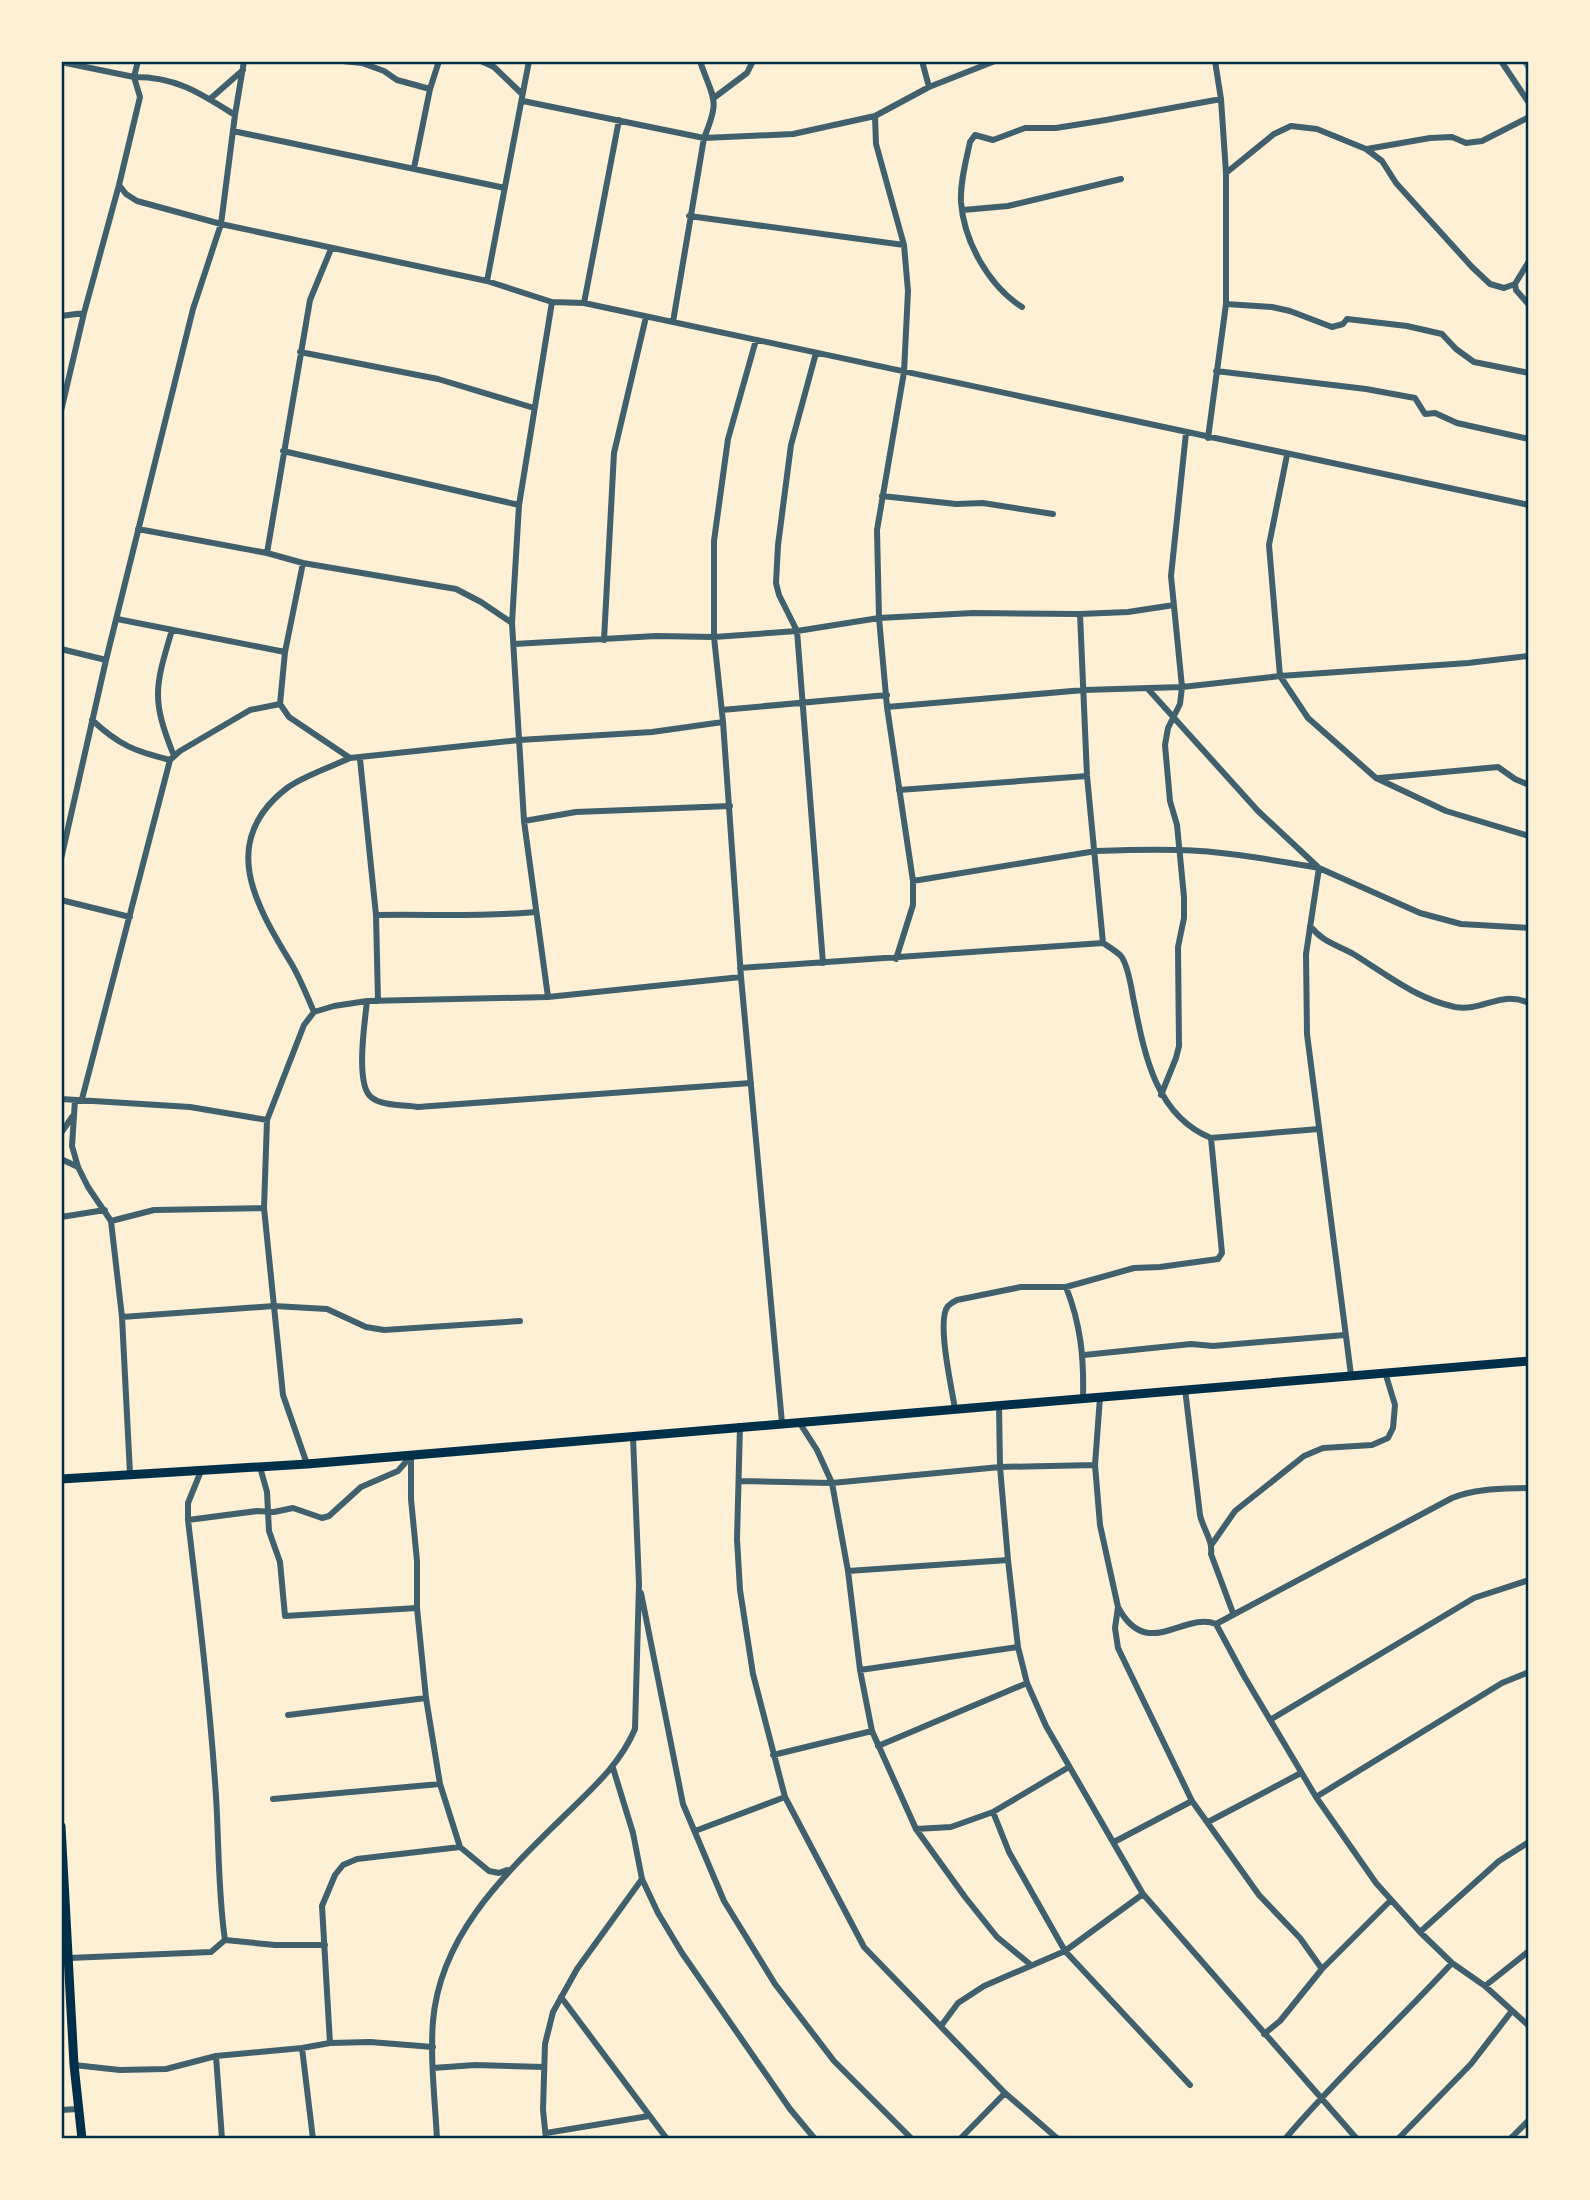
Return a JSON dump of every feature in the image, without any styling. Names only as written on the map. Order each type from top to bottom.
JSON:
[{"type":"main road","points":[[61,1479],[411,1456],[1529,1361]]},
{"type":"main road","points":[[61,1826],[64,1927],[69,1958],[74,2065],[69,2110],[82,2139]]},
{"type":"street","points":[[61,411],[139,97],[134,77],[138,61]]},
{"type":"street","points":[[61,859],[106,660],[193,309],[221,224],[244,61]]},
{"type":"street","points":[[343,61],[362,63],[384,71],[397,80],[430,89]]},
{"type":"street","points":[[414,168],[430,89],[439,61]]},
{"type":"street","points":[[481,61],[494,67],[522,97],[704,138],[793,134],[875,116],[929,87],[995,61]]},
{"type":"street","points":[[487,281],[529,61]]},
{"type":"street","points":[[673,322],[689,216],[704,138],[713,116],[715,97],[700,61]]},
{"type":"street","points":[[715,97],[747,73],[753,61]]},
{"type":"street","points":[[922,61],[929,87]]},
{"type":"street","points":[[1208,438],[1226,304],[1226,173],[1221,99],[1215,61]]},
{"type":"street","points":[[1501,61],[1529,103]]},
{"type":"street","points":[[61,62],[134,77],[151,77],[191,87],[236,115]]},
{"type":"street","points":[[210,99],[243,70]]},
{"type":"street","points":[[1022,307],[1006,297],[993,281],[970,243],[963,210],[962,186],[970,142],[975,135],[993,140],[1025,128],[1068,126],[1221,99]]},
{"type":"street","points":[[875,116],[876,144],[904,245],[908,291],[904,372],[877,530],[879,618],[887,707],[913,881],[913,905],[896,959]]},
{"type":"street","points":[[1366,149],[1430,138],[1452,137],[1466,143],[1482,141],[1529,117]]},
{"type":"street","points":[[584,303],[619,120]]},
{"type":"street","points":[[1226,173],[1274,134],[1291,126],[1317,129],[1366,149],[1382,161],[1396,183],[1443,237],[1490,284],[1504,288],[1515,284],[1529,261]]},
{"type":"street","points":[[233,131],[505,188]]},
{"type":"street","points":[[963,210],[1008,206],[1121,179]]},
{"type":"street","points":[[119,185],[137,201],[221,224],[487,281],[552,302],[584,303],[1529,505]]},
{"type":"street","points":[[689,216],[904,245]]},
{"type":"street","points":[[267,553],[310,300],[331,248]]},
{"type":"street","points":[[1515,284],[1516,290],[1529,304]]},
{"type":"street","points":[[548,997],[524,821],[512,623],[519,505],[552,302]]},
{"type":"street","points":[[1226,304],[1282,309],[1332,327],[1343,324],[1347,319],[1407,326],[1442,334],[1474,362],[1529,373]]},
{"type":"street","points":[[61,316],[84,313]]},
{"type":"street","points":[[604,640],[614,453],[646,317]]},
{"type":"street","points":[[756,340],[728,439],[714,541],[714,637],[730,806],[740,968],[782,1423]]},
{"type":"street","points":[[300,352],[438,379],[534,408]]},
{"type":"street","points":[[816,353],[791,445],[778,545],[776,583],[797,631],[823,963]]},
{"type":"street","points":[[1216,371],[1366,389],[1415,398],[1425,414],[1435,413],[1457,423],[1529,439]]},
{"type":"street","points":[[1161,1095],[1179,1045],[1178,947],[1184,918],[1180,849],[1170,801],[1165,745],[1180,704],[1182,687],[1171,557],[1186,433]]},
{"type":"street","points":[[284,451],[519,505]]},
{"type":"street","points":[[1287,455],[1269,545],[1280,676],[1308,718],[1376,778],[1446,811],[1529,836]]},
{"type":"street","points":[[882,496],[983,503],[1053,514]]},
{"type":"street","points":[[138,529],[267,553],[303,563],[456,589],[512,623]]},
{"type":"street","points":[[303,563],[285,652],[280,705],[289,717],[350,758],[519,740],[652,732],[723,722]]},
{"type":"street","points":[[514,644],[656,635],[714,637],[797,631],[879,618],[972,612],[1080,614],[1128,612],[1174,605]]},
{"type":"street","points":[[1080,614],[1087,776],[1103,943]]},
{"type":"street","points":[[117,620],[285,652]]},
{"type":"street","points":[[130,1474],[122,1317],[111,1221],[78,1167],[72,1146],[73,1116],[172,758],[156,699],[159,674],[172,630]]},
{"type":"street","points":[[61,649],[106,660]]},
{"type":"street","points":[[887,707],[1084,690],[1182,687],[1280,676],[1529,656]]},
{"type":"street","points":[[1148,689],[1258,811],[1319,867]]},
{"type":"street","points":[[722,710],[887,695]]},
{"type":"street","points":[[92,720],[110,737],[133,750],[172,758],[250,710],[280,705]]},
{"type":"street","points":[[314,1012],[256,899],[247,862],[253,829],[266,808],[289,787],[350,758]]},
{"type":"street","points":[[360,759],[376,915],[378,1001]]},
{"type":"street","points":[[1376,778],[1498,767],[1529,785]]},
{"type":"street","points":[[899,790],[1087,776]]},
{"type":"street","points":[[524,821],[576,812],[730,806]]},
{"type":"street","points":[[913,881],[1096,851],[1180,849],[1319,867],[1420,912],[1461,923],[1529,928]]},
{"type":"street","points":[[1319,867],[1306,954],[1304,992],[1307,1034],[1351,1375]]},
{"type":"street","points":[[61,900],[130,917]]},
{"type":"street","points":[[376,915],[489,916],[536,912]]},
{"type":"street","points":[[1310,926],[1321,939],[1352,953],[1401,986],[1455,1007],[1472,1007],[1510,997],[1529,1003]]},
{"type":"street","points":[[740,968],[1103,943],[1122,957],[1132,991],[1145,1058],[1161,1095],[1202,1135],[1211,1138],[1319,1129]]},
{"type":"street","points":[[307,1464],[283,1395],[264,1208],[267,1120],[304,1025],[314,1012],[367,1001],[548,997],[741,977]]},
{"type":"street","points":[[367,1001],[362,1062],[368,1095],[375,1100],[418,1107],[751,1083]]},
{"type":"street","points":[[61,1099],[190,1107],[267,1120]]},
{"type":"street","points":[[61,1133],[73,1116]]},
{"type":"street","points":[[954,1409],[944,1337],[944,1314],[949,1305],[969,1296],[1021,1287],[1066,1287],[1134,1268],[1218,1259],[1222,1253],[1211,1138]]},
{"type":"street","points":[[61,1159],[78,1167]]},
{"type":"street","points":[[111,1221],[154,1210],[264,1208]]},
{"type":"street","points":[[61,1217],[105,1210]]},
{"type":"street","points":[[1066,1287],[1078,1324],[1084,1355],[1083,1398]]},
{"type":"street","points":[[122,1317],[274,1306],[327,1309],[366,1327],[384,1331],[520,1321]]},
{"type":"street","points":[[1084,1355],[1192,1344],[1213,1346],[1345,1335]]},
{"type":"street","points":[[1233,1613],[1211,1554],[1212,1544],[1235,1511],[1304,1456],[1323,1448],[1373,1446],[1388,1438],[1393,1428],[1395,1405],[1385,1372]]},
{"type":"street","points":[[1185,1389],[1200,1516],[1212,1544]]},
{"type":"street","points":[[1100,1397],[1095,1465],[1100,1525],[1118,1608],[1115,1628],[1118,1648],[1192,1801],[1259,1895],[1300,1938],[1322,1969]]},
{"type":"street","points":[[999,1405],[1000,1467],[1018,1647],[1027,1683],[1046,1726],[1143,1894],[1357,2139]]},
{"type":"street","points":[[799,1422],[817,1450],[832,1483],[848,1571],[860,1670],[872,1731],[878,1746],[916,1829],[989,1927],[1031,1965]]},
{"type":"street","points":[[740,1426],[737,1539],[740,1590],[752,1674],[785,1797],[864,1947],[1005,2093],[1058,2139]]},
{"type":"street","points":[[437,2139],[433,2020],[446,1965],[478,1906],[510,1869],[613,1768],[627,1748],[635,1728],[639,1584],[633,1437]]},
{"type":"street","points":[[188,1520],[293,1508],[322,1518],[329,1517],[361,1487],[398,1471],[411,1456]]},
{"type":"street","points":[[411,1456],[416,1608],[426,1698],[440,1784],[460,1847],[489,1871],[499,1873],[510,1869]]},
{"type":"street","points":[[740,1481],[832,1483],[1000,1467],[1095,1465]]},
{"type":"street","points":[[260,1467],[267,1492],[270,1531],[280,1562],[285,1616],[416,1608]]},
{"type":"street","points":[[201,1471],[188,1503],[188,1520],[203,1645],[225,1940]]},
{"type":"street","points":[[1216,1624],[1452,1498],[1486,1489],[1529,1488]]},
{"type":"street","points":[[848,1571],[1008,1560]]},
{"type":"street","points":[[1270,1720],[1474,1598],[1529,1580]]},
{"type":"street","points":[[639,1584],[683,1804],[724,1900],[775,1983],[834,2061],[912,2139]]},
{"type":"street","points":[[1118,1608],[1130,1626],[1145,1632],[1159,1633],[1210,1622],[1216,1624],[1301,1773],[1368,1872],[1420,1932],[1452,1963],[1485,1986],[1529,2026]]},
{"type":"street","points":[[860,1670],[1018,1647]]},
{"type":"street","points":[[1316,1797],[1502,1682],[1529,1672]]},
{"type":"street","points":[[878,1746],[1027,1683]]},
{"type":"street","points":[[288,1715],[426,1698]]},
{"type":"street","points":[[774,1755],[872,1731]]},
{"type":"street","points":[[916,1829],[951,1827],[993,1812],[1069,1767]]},
{"type":"street","points":[[613,1768],[633,1833],[642,1879],[658,1913],[682,1953],[790,2109],[815,2139]]},
{"type":"street","points":[[1208,1822],[1301,1773]]},
{"type":"street","points":[[272,1800],[440,1784]]},
{"type":"street","points":[[695,1831],[785,1797]]},
{"type":"street","points":[[1114,1842],[1192,1801]]},
{"type":"street","points":[[993,1812],[1009,1852],[1065,1951],[1190,2085]]},
{"type":"street","points":[[1420,1932],[1499,1861],[1529,1842]]},
{"type":"street","points":[[330,2043],[322,1906],[335,1875],[343,1864],[357,1859],[460,1847]]},
{"type":"street","points":[[642,1879],[577,1969],[552,2012],[545,2044],[543,2110],[546,2136],[649,2116]]},
{"type":"street","points":[[941,2026],[958,2003],[966,1997],[984,1986],[1065,1951],[1143,1894]]},
{"type":"street","points":[[1264,2034],[1280,2021],[1322,1969],[1391,1900]]},
{"type":"street","points":[[69,1958],[211,1952],[225,1940],[275,1945],[325,1945]]},
{"type":"street","points":[[1485,1986],[1529,1951]]},
{"type":"street","points":[[1285,2139],[1320,2098],[1452,1963]]},
{"type":"street","points":[[561,1997],[667,2139]]},
{"type":"street","points":[[1398,2139],[1471,2064],[1511,2012]]},
{"type":"street","points":[[74,2065],[120,2070],[166,2069],[216,2056],[330,2043],[370,2042],[433,2047]]},
{"type":"street","points":[[302,2048],[313,2139]]},
{"type":"street","points":[[216,2056],[222,2139]]},
{"type":"street","points":[[433,2068],[475,2065],[544,2067]]},
{"type":"street","points":[[960,2139],[1005,2093]]},
{"type":"street","points":[[1510,2139],[1529,2120]]},
{"type":"waterway","points":[[1523,61],[1529,70]]}]
